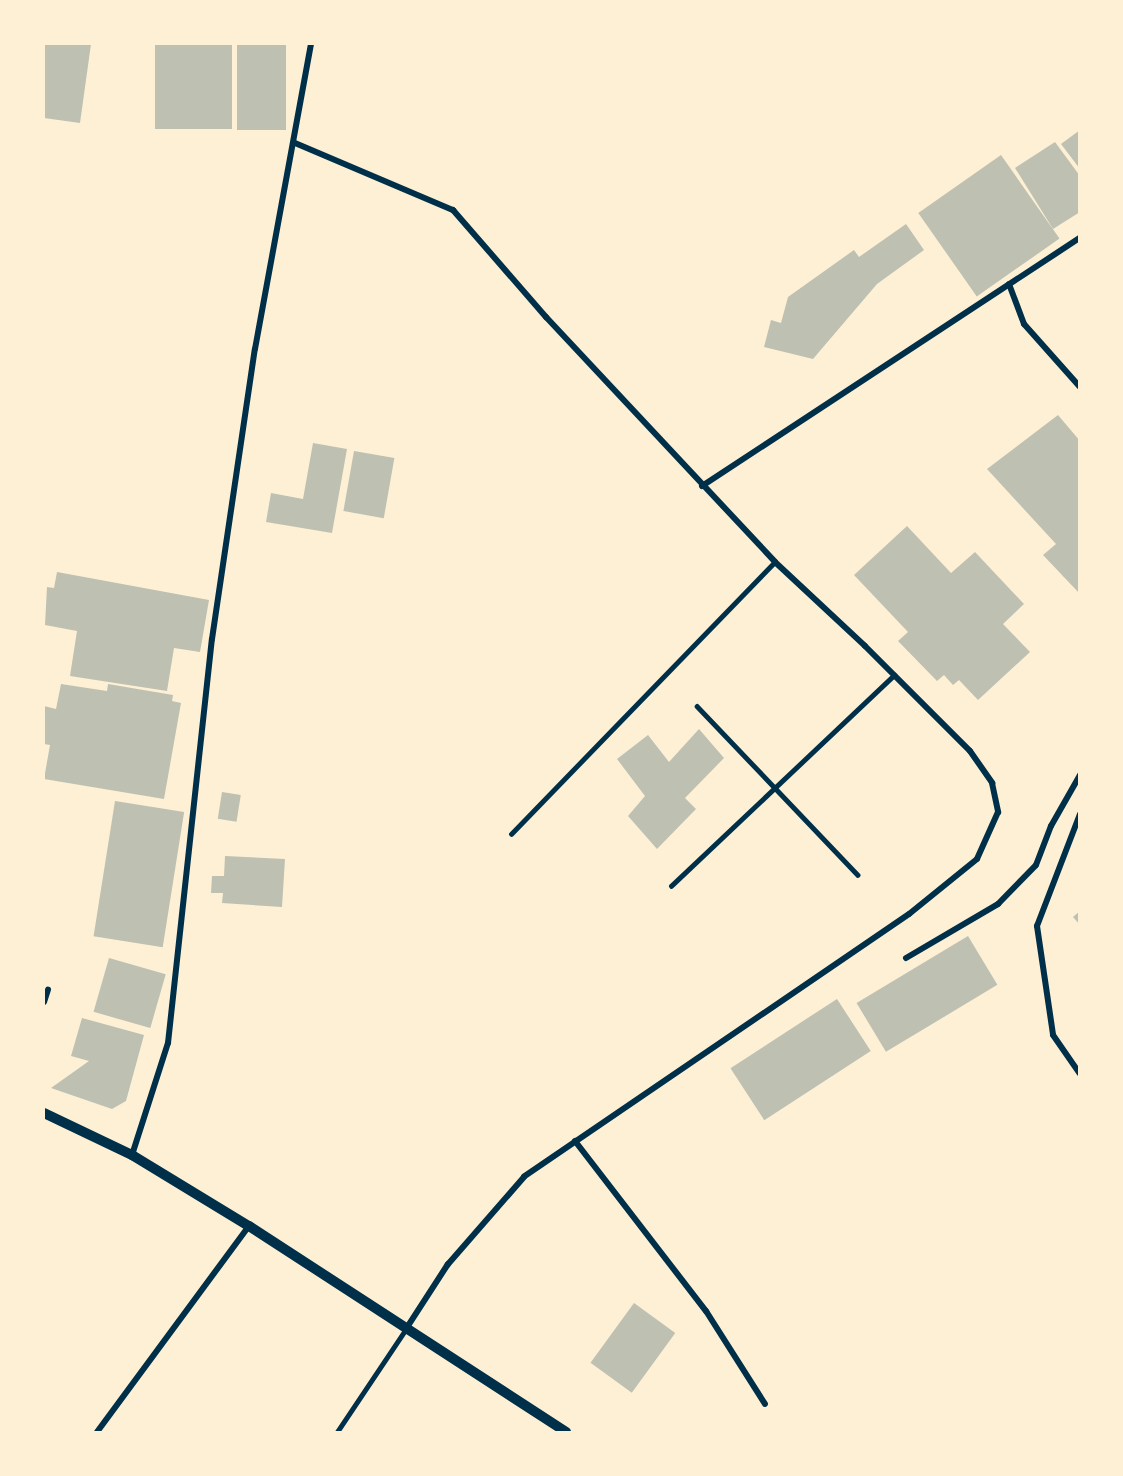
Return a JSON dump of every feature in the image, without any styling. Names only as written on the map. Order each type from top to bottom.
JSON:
[{"type":"street","points":[[132,1155],[168,1043],[212,639],[255,349],[295,143],[311,44]]},
{"type":"street","points":[[295,143],[453,210],[702,486],[775,562],[894,675],[970,752],[992,783],[998,812],[978,859],[909,914],[524,1178],[448,1264],[406,1329]]},
{"type":"street","points":[[702,486],[1080,238]]},
{"type":"street","points":[[1009,284],[1024,324],[1080,387]]},
{"type":"street","points":[[906,958],[999,904],[1036,865],[1051,826],[1080,775]]},
{"type":"street","points":[[1080,814],[1038,926],[1053,1035],[1080,1074]]},
{"type":"street","points":[[44,1002],[48,990]]},
{"type":"street","points":[[44,1113],[132,1155],[249,1226],[566,1432]]},
{"type":"street","points":[[575,1142],[706,1311],[765,1404]]},
{"type":"street","points":[[97,1432],[249,1226]]},
{"type":"lane","points":[[511,834],[775,562]]},
{"type":"lane","points":[[671,886],[774,786],[894,675]]},
{"type":"lane","points":[[697,706],[858,875]]},
{"type":"lane","points":[[337,1432],[406,1329]]},
{"type":"building","points":[[44,44],[91,44],[80,123],[44,118]]},
{"type":"building","points":[[155,44],[232,44],[232,129],[155,129]]},
{"type":"building","points":[[237,44],[286,44],[286,130],[237,130]]},
{"type":"building","points":[[1080,130],[1080,169],[1061,144]]},
{"type":"building","points":[[1055,142],[1080,176],[1080,212],[1053,229],[1015,168]]},
{"type":"building","points":[[1001,155],[1060,239],[977,296],[918,213]]},
{"type":"building","points":[[906,224],[924,250],[877,284],[813,359],[764,347],[771,320],[781,323],[788,297],[854,250],[859,257]]},
{"type":"building","points":[[1058,415],[1080,441],[1080,594],[1043,555],[1056,544],[987,469]]},
{"type":"building","points":[[313,443],[347,449],[332,533],[266,522],[271,493],[303,499]]},
{"type":"building","points":[[354,451],[394,458],[384,518],[343,511]]},
{"type":"building","points":[[907,526],[951,573],[975,552],[1024,604],[1003,624],[1030,652],[978,700],[959,680],[953,685],[944,675],[937,681],[898,641],[908,632],[854,575]]},
{"type":"building","points":[[57,572],[209,600],[200,652],[174,648],[167,691],[70,676],[77,631],[45,625],[47,587],[54,588]]},
{"type":"building","points":[[61,684],[107,691],[108,684],[173,695],[172,701],[181,703],[164,799],[44,779],[50,745],[44,744],[44,706],[56,709]]},
{"type":"building","points":[[699,729],[724,758],[685,798],[696,809],[657,849],[628,816],[645,796],[617,759],[648,735],[669,762]]},
{"type":"building","points":[[222,792],[241,795],[237,822],[218,819]]},
{"type":"building","points":[[115,801],[184,812],[163,947],[94,936]]},
{"type":"building","points":[[225,856],[285,859],[282,907],[222,903],[223,893],[211,893],[212,876],[224,876]]},
{"type":"building","points":[[1080,911],[1080,925],[1073,917]]},
{"type":"building","points":[[968,936],[997,985],[886,1052],[857,1003]]},
{"type":"building","points":[[109,958],[166,974],[150,1028],[94,1012]]},
{"type":"building","points":[[837,999],[871,1051],[764,1120],[730,1068]]},
{"type":"building","points":[[82,1018],[144,1035],[126,1101],[112,1109],[51,1088],[89,1061],[71,1056]]},
{"type":"building","points":[[634,1303],[675,1333],[632,1393],[591,1363]]}]
